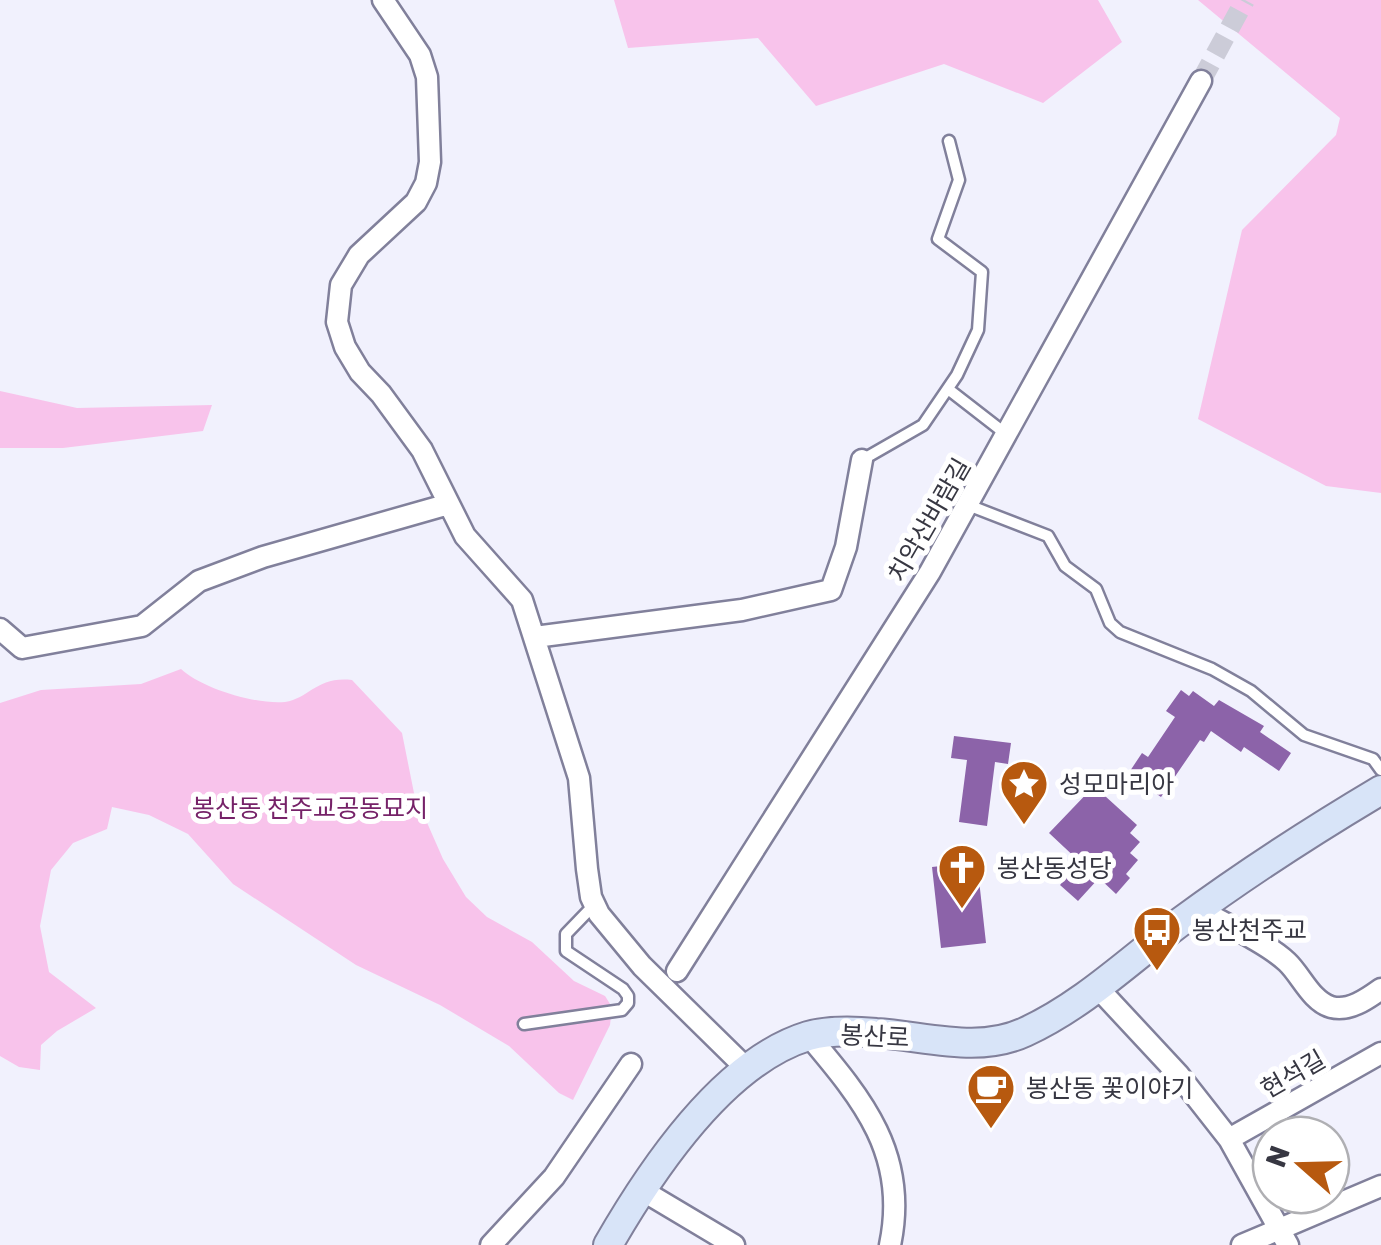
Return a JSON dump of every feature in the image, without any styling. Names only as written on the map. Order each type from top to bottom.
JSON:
[{"type":"street","points":[[383,0],[420,55],[427,77],[430,162],[426,183],[416,202],[359,255],[341,286],[338,322],[344,347],[422,450],[465,536],[522,600],[579,778],[587,869],[598,914],[642,966],[748,1070]]},
{"type":"street","name":"치악산바람길","points":[[677,971],[930,572],[1201,81]]},
{"type":"street","points":[[534,636],[742,610],[830,590],[846,547],[862,460]]},
{"type":"street","points":[[0,629],[22,648],[142,626],[199,582],[263,557],[450,504]]},
{"type":"street","name":"봉산로","points":[[608,1245],[640,1189],[678,1139],[713,1101],[774,1052],[809,1036],[843,1032],[878,1032],[951,1042],[989,1042],[1020,1034],[1050,1020],[1198,909],[1306,835],[1381,790]]},
{"type":"street","points":[[1198,909],[1286,960],[1328,1006],[1344,1008],[1381,989]]},
{"type":"street","points":[[1097,986],[1178,1074],[1229,1139],[1284,1238]]},
{"type":"street","points":[[809,1036],[851,1085],[875,1123],[888,1155],[894,1190],[890,1245]]},
{"type":"street","name":"현석길","points":[[1229,1139],[1381,1052]]},
{"type":"street","points":[[490,1245],[554,1178],[631,1064]]},
{"type":"street","points":[[640,1189],[734,1245]]},
{"type":"street","points":[[1242,1245],[1284,1238],[1380,1190]]},
{"type":"lane","points":[[862,460],[923,426],[948,389],[978,330],[982,272],[938,240],[959,180],[950,141]]},
{"type":"lane","points":[[948,389],[1006,434]]},
{"type":"lane","points":[[967,504],[1048,536],[1064,566],[1096,588],[1110,624],[1120,632],[1212,669],[1251,691],[1304,736],[1373,759],[1381,770]]},
{"type":"lane","points":[[524,1024],[622,1010],[628,1003],[623,990],[566,951],[566,934],[594,905]]},
{"type":"green space","points":[[614,0],[1098,0],[1122,42],[1043,103],[944,64],[816,106],[758,38],[628,48]]},
{"type":"green space","points":[[1198,0],[1381,0],[1381,493],[1326,486],[1198,419],[1242,230],[1336,135],[1340,118]]},
{"type":"green space","points":[[0,391],[77,408],[212,405],[203,431],[63,448],[0,448]]},
{"type":"green space","name":"봉산동 천주교공동묘지","points":[[181,669],[215,689],[273,702],[294,700],[330,681],[352,680],[402,733],[414,793],[443,859],[466,897],[487,917],[532,942],[574,981],[605,996],[612,1007],[610,1025],[573,1100],[559,1093],[509,1046],[440,1005],[356,965],[233,884],[188,834],[149,815],[112,807],[107,829],[73,843],[51,870],[40,926],[49,972],[96,1008],[41,1045],[40,1070],[19,1067],[0,1056],[0,703],[41,690],[141,684]]},
{"type":"building","points":[[1181,690],[1189,696],[1193,691],[1214,706],[1219,700],[1264,726],[1260,732],[1291,753],[1279,771],[1211,731],[1204,742],[1200,740],[1161,797],[1128,774],[1142,753],[1148,757],[1175,717],[1166,711]]},
{"type":"building","points":[[954,736],[1011,743],[1008,764],[995,762],[987,826],[959,822],[967,760],[951,758]]},
{"type":"building","points":[[1094,786],[1137,825],[1130,833],[1140,842],[1130,853],[1138,860],[1126,874],[1130,878],[1116,894],[1099,878],[1078,901],[1060,885],[1080,862],[1049,833]]},
{"type":"building","points":[[977,862],[986,943],[941,948],[932,867]]},
{"type":"tunnel","points":[[1201,81],[1245,0]]},
{"type":"place","name":"성모마리아","points":[[1024,826]]},
{"type":"place","name":"봉산동성당","points":[[962,910]]},
{"type":"place","name":"봉산천주교","points":[[1157,972]]},
{"type":"place","name":"봉산동 꽃이야기","points":[[991,1130]]}]
